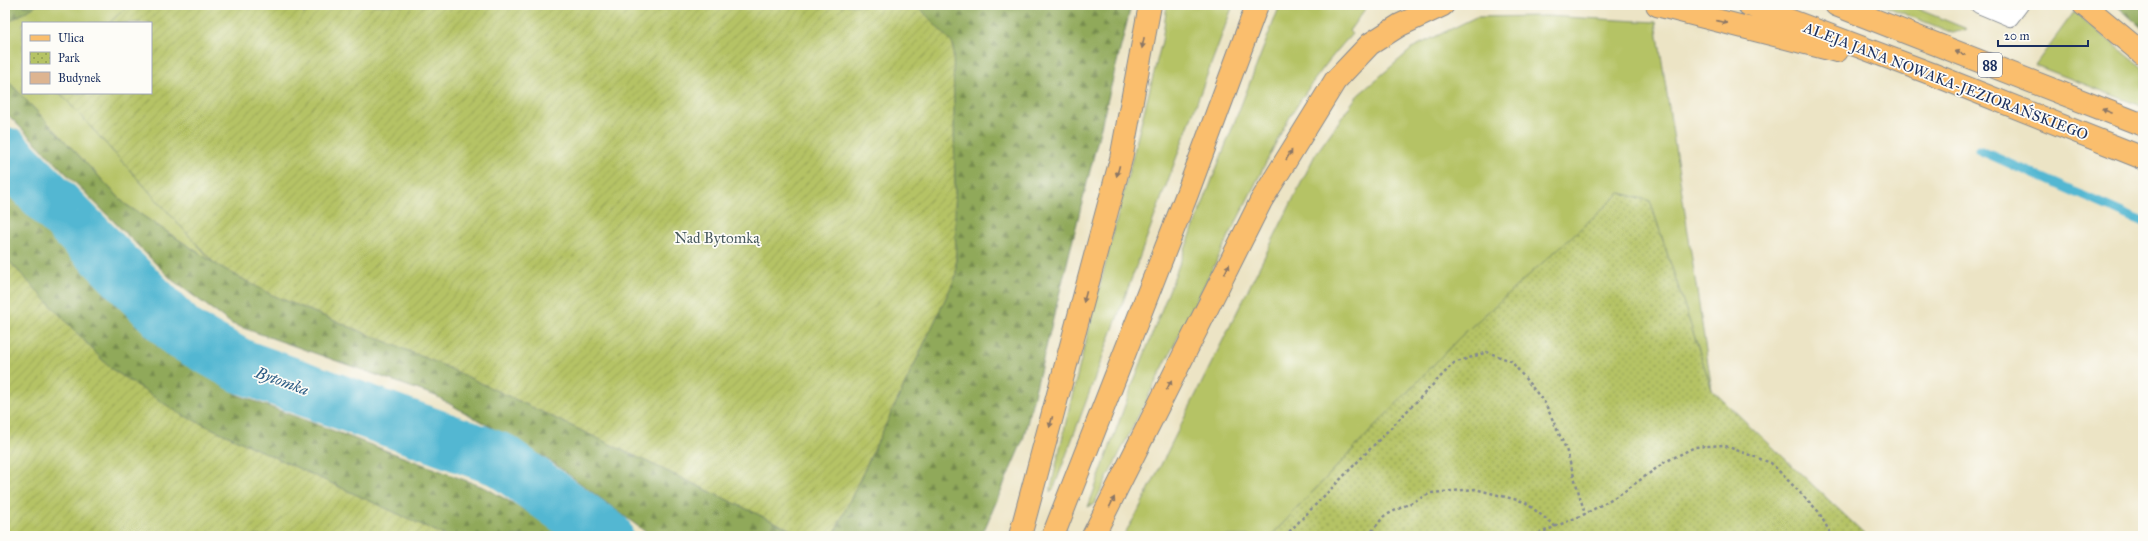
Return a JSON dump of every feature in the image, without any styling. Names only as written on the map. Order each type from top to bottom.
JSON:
[{"type":"main road","points":[[1020,536],[1121,159],[1150,5]]},
{"type":"main road","points":[[1053,536],[1187,194],[1257,5]]},
{"type":"main road","points":[[1093,536],[1261,202],[1334,81],[1370,44],[1400,25],[1444,5]]},
{"type":"main road","points":[[1658,5],[1932,74]]},
{"type":"main road","name":"ALEJA JANA NOWAKA-JEZIORAŃSKIEGO","points":[[1749,5],[1932,74],[2143,158]]},
{"type":"main road","name":"ALEJA JANA NOWAKA-JEZIORAŃSKIEGO","points":[[1836,5],[2143,125]]},
{"type":"main road","points":[[2084,5],[2143,54]]},
{"type":"lane","points":[[1979,5],[2010,18],[2020,5]]},
{"type":"path","points":[[1285,536],[1454,362],[1488,352],[1511,361],[1545,403],[1566,449],[1585,514]]},
{"type":"path","points":[[1533,536],[1585,514],[1622,493],[1665,462],[1695,447],[1722,445],[1771,463],[1818,511],[1832,536]]},
{"type":"path","points":[[1368,536],[1384,516],[1431,493],[1475,489],[1525,502],[1556,527]]},
{"type":"green space","points":[[5,5],[37,5],[5,24]]},
{"type":"green space","points":[[37,5],[129,5],[110,22],[22,22],[22,94],[61,94],[214,263],[125,204],[5,78],[5,24]]},
{"type":"green space","name":"Nad Bytomką","points":[[129,5],[917,5],[953,44],[956,276],[833,536],[804,536],[445,366],[270,294],[214,263],[61,94],[152,94],[152,22],[110,22]]},
{"type":"green space","points":[[917,5],[1131,6],[1023,440],[985,528],[979,536],[833,536],[956,276],[953,45]]},
{"type":"green space","points":[[1167,5],[1233,5],[1054,488],[1050,492],[1072,396],[1162,41]]},
{"type":"green space","points":[[1280,5],[1368,5],[1349,31],[1352,34],[1315,79],[1284,127],[1094,504],[1088,507],[1132,386]]},
{"type":"green space","points":[[1882,5],[1908,5],[1967,29],[1953,33]]},
{"type":"green space","points":[[2116,5],[2143,5],[2143,29]]},
{"type":"green space","points":[[2074,12],[2143,68],[2143,107],[2035,65]]},
{"type":"green space","points":[[1546,16],[1656,22],[1712,390],[1650,201],[1621,193],[1459,338],[1271,536],[1123,536],[1136,515],[1315,155],[1357,96],[1414,47],[1476,17]]},
{"type":"green space","points":[[5,78],[125,204],[214,263],[270,294],[445,366],[804,536],[651,536],[553,463],[436,396],[232,324],[172,280],[5,112]]},
{"type":"green space","points":[[5,186],[125,308],[238,395],[486,488],[570,536],[446,536],[180,414],[110,368],[5,257]]},
{"type":"green space","points":[[1620,193],[1650,201],[1712,390],[1867,536],[1271,536],[1459,338]]},
{"type":"green space","points":[[5,257],[110,368],[180,414],[446,536],[5,536]]},
{"type":"building","points":[[294,5],[312,5],[303,13]]},
{"type":"waterway","points":[[1979,150],[2143,222]]},
{"type":"waterway","name":"Bytomka","points":[[5,154],[182,333],[241,366],[501,460],[606,536]]}]
